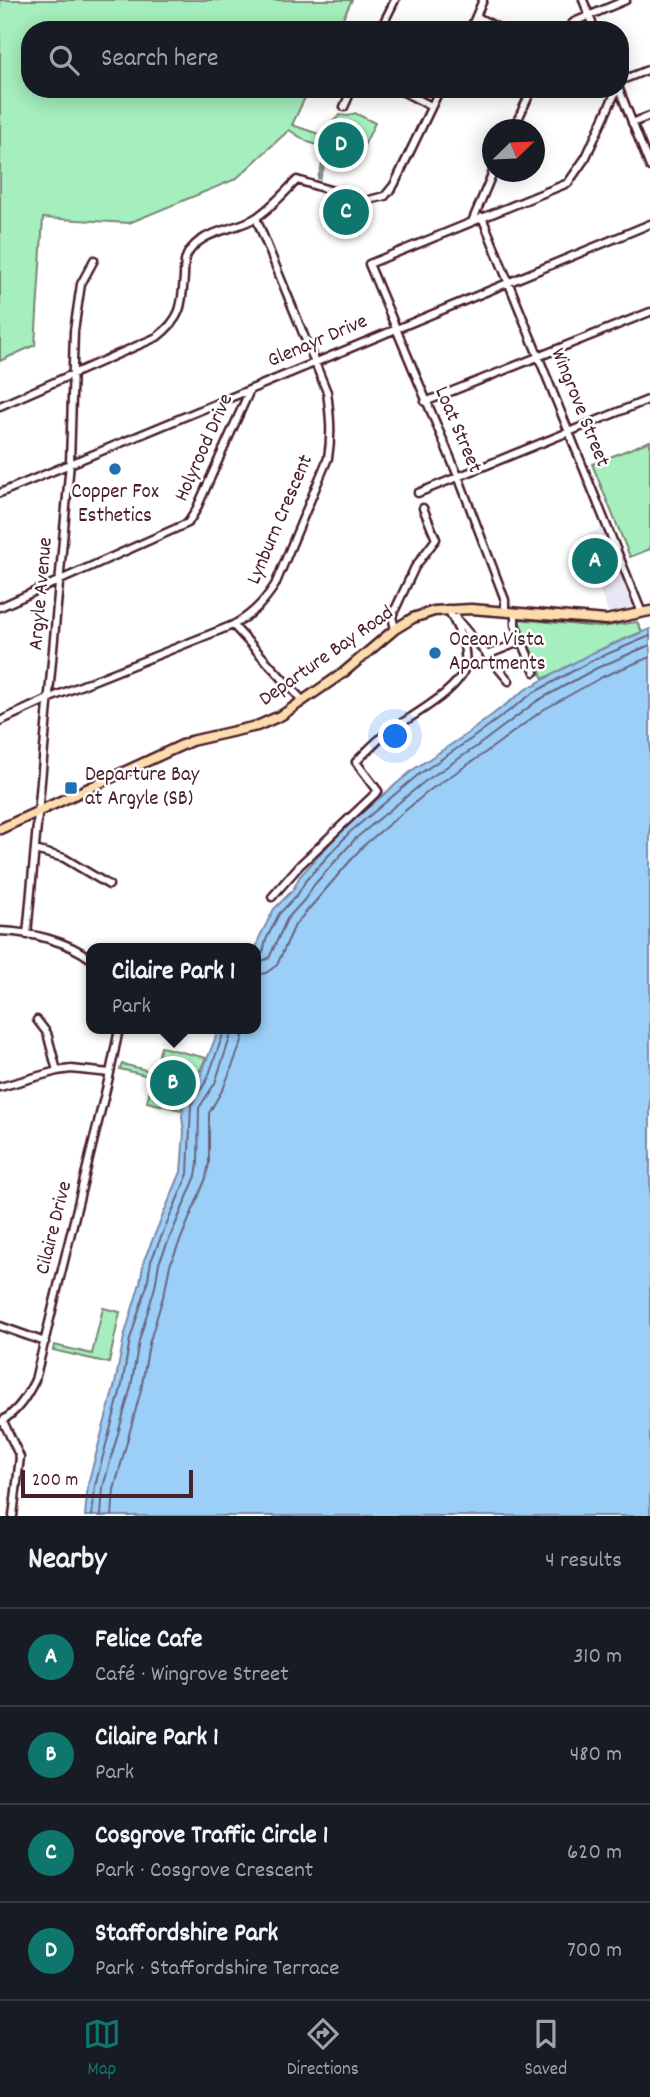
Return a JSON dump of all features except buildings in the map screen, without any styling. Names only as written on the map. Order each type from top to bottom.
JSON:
[{"type":"main road","name":"Departure Bay Road","points":[[0,829],[191,741],[257,726],[282,715],[413,618],[448,609],[595,620],[615,619],[646,612]]},
{"type":"street","points":[[384,21],[395,0]]},
{"type":"street","points":[[475,21],[483,0]]},
{"type":"street","points":[[583,0],[591,21]]},
{"type":"street","points":[[576,21],[626,0]]},
{"type":"street","points":[[477,17],[485,21]]},
{"type":"street","points":[[629,77],[650,69]]},
{"type":"street","points":[[344,107],[348,98]]},
{"type":"street","points":[[415,98],[431,106]]},
{"type":"street","points":[[0,406],[157,337],[169,328],[179,314],[183,302],[184,262],[188,253],[209,236],[256,218],[298,180],[365,201],[385,196],[394,185],[435,98]]},
{"type":"street","points":[[518,119],[528,98]]},
{"type":"street","points":[[472,222],[568,183],[586,157],[614,98]]},
{"type":"street","points":[[622,98],[650,167]]},
{"type":"street","points":[[632,123],[650,116]]},
{"type":"street","points":[[472,222],[488,182]]},
{"type":"street","name":"Wingrove Street","points":[[482,217],[646,612]]},
{"type":"street","name":"Lynburn Crescent","points":[[0,721],[50,698],[233,625],[264,603],[275,585],[328,458],[331,416],[327,392],[256,218]]},
{"type":"street","name":"Loat Street","points":[[472,222],[369,264],[458,476],[505,600],[505,612]]},
{"type":"street","name":"Glenayr Drive","points":[[0,493],[650,224]]},
{"type":"street","name":"Argyle Avenue","points":[[27,935],[61,579],[70,463],[72,373],[81,284],[94,260]]},
{"type":"street","points":[[425,402],[650,312]]},
{"type":"street","name":"Holyrood Drive","points":[[0,607],[188,523],[250,390]]},
{"type":"street","points":[[418,493],[650,399]]},
{"type":"street","points":[[395,629],[392,616],[415,567],[436,539],[423,508]]},
{"type":"street","points":[[448,609],[509,681]]},
{"type":"street","points":[[271,897],[300,864],[378,791],[356,762],[386,733],[417,714],[456,682],[465,669],[466,655],[462,638],[448,609]]},
{"type":"street","points":[[515,612],[515,625],[535,672]]},
{"type":"street","points":[[233,625],[303,701]]},
{"type":"street","points":[[487,655],[522,641]]},
{"type":"street","points":[[35,850],[64,858],[108,885]]},
{"type":"street","points":[[0,931],[79,949],[86,955]]},
{"type":"street","points":[[37,1020],[47,1033],[57,1071]]},
{"type":"street","name":"Cilaire Drive","points":[[1,1422],[27,1397],[35,1380],[118,1034]]},
{"type":"street","points":[[0,1087],[71,1069],[110,1073]]},
{"type":"street","points":[[0,1326],[45,1342]]},
{"type":"street","points":[[1,1422],[20,1457],[13,1516]]},
{"type":"shaded area","points":[[603,528],[634,609],[609,614],[579,538]]},
{"type":"green space","points":[[0,0],[352,0],[342,21],[21,21],[21,98],[305,98],[292,125],[319,134],[340,115],[355,113],[375,123],[358,158],[330,149],[320,179],[318,178],[327,148],[308,142],[289,130],[236,179],[129,223],[43,218],[35,345],[0,361]]},
{"type":"green space","points":[[650,441],[650,549],[630,557],[592,464]]},
{"type":"green space","points":[[518,619],[600,627],[637,622],[642,632],[543,679]]},
{"type":"green space","points":[[161,1047],[206,1058],[181,1110],[147,1102],[153,1077],[120,1069],[122,1064],[154,1072]]},
{"type":"green space","points":[[103,1308],[120,1312],[109,1363],[53,1350],[54,1345],[92,1354]]},
{"type":"water","points":[[650,629],[650,1516],[85,1516],[88,1484],[144,1260],[181,1172],[184,1101],[200,1077],[217,1034],[261,1034],[261,943],[258,943],[274,909],[345,827],[414,769],[467,734],[529,687],[590,654]]},
{"type":"place","name":"Staffordshire Park","points":[[341,145]]},
{"type":"place","name":"Cosgrove Traffic Circle 1","points":[[346,212]]},
{"type":"place","name":"Copper Fox Esthetics","points":[[115,469]]},
{"type":"place","name":"Felice Cafe","points":[[595,561]]},
{"type":"place","name":"Ocean Vista Apartments","points":[[435,653]]},
{"type":"place","name":"Departure Bay at Argyle (SB)","points":[[71,788]]},
{"type":"place","name":"Cilaire Park 1","points":[[173,1083]]}]
